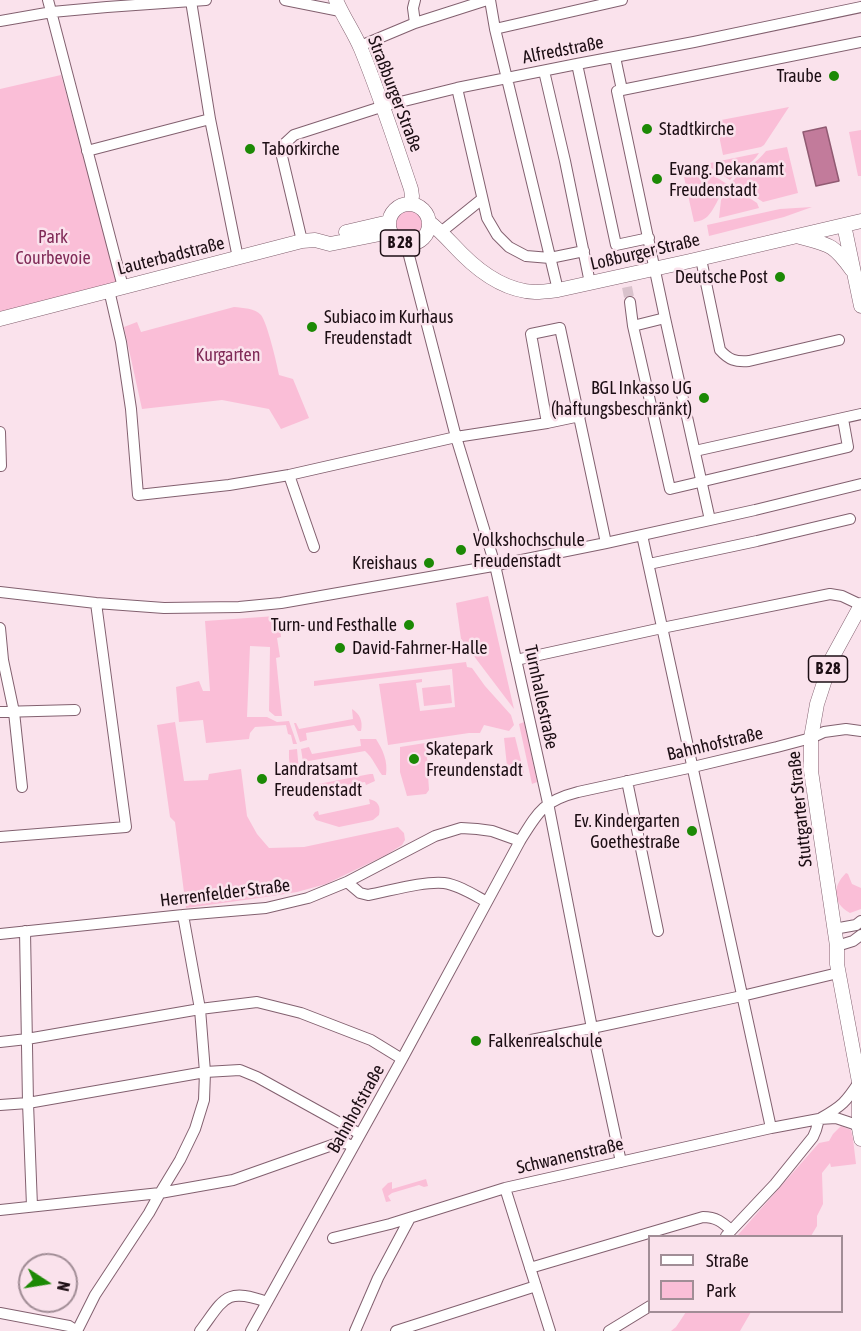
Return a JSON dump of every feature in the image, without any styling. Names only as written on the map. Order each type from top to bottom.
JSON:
[{"type":"main road","name":"Straßburger Straße","points":[[338,6],[360,46],[384,106],[411,189],[411,204]]},
{"type":"main road","name":"B 28","points":[[411,204],[423,210],[429,222],[422,240],[411,244],[396,240],[389,227],[393,212],[401,206],[411,204]]},
{"type":"main road","name":"Loßburger Straße","points":[[429,222],[477,268],[505,284],[532,292],[558,290],[590,283],[625,281],[656,268],[861,220]]},
{"type":"main road","name":"B 28","points":[[844,225],[861,306]]},
{"type":"main road","name":"Lauterbadstraße","points":[[0,319],[309,241],[330,244],[389,227]]},
{"type":"main road","name":"B 28","points":[[796,236],[826,244],[839,252],[855,274]]},
{"type":"main road","name":"Loßburger Straße","points":[[422,240],[431,239],[463,254]]},
{"type":"main road","name":"B 28","points":[[855,274],[861,250]]},
{"type":"main road","name":"Stuttgarter Straße","points":[[860,1133],[860,1085],[838,973],[837,946],[811,771],[811,738],[817,704],[832,658],[861,605]]},
{"type":"main road","name":"Stuttgarter Straße","points":[[837,946],[845,962],[861,1042]]},
{"type":"street","points":[[48,0],[123,287]]},
{"type":"street","points":[[0,21],[107,6],[206,0]]},
{"type":"street","points":[[285,0],[338,6]]},
{"type":"street","points":[[415,0],[413,8],[415,23]]},
{"type":"street","points":[[360,46],[415,23],[489,0],[558,290]]},
{"type":"street","points":[[495,29],[622,0]]},
{"type":"street","points":[[191,1],[210,119],[238,258]]},
{"type":"street","name":"Alfredstraße","points":[[309,241],[290,191],[280,148],[294,135],[384,106],[457,88],[861,7]]},
{"type":"street","points":[[620,91],[861,42]]},
{"type":"street","points":[[615,57],[665,318],[710,520]]},
{"type":"street","points":[[577,64],[616,245],[649,238]]},
{"type":"street","points":[[544,70],[590,283]]},
{"type":"street","points":[[457,88],[482,200],[487,218],[496,235],[508,247],[526,255],[550,258],[584,251]]},
{"type":"street","points":[[87,151],[210,119]]},
{"type":"street","points":[[441,232],[482,200]]},
{"type":"street","name":"Turnhallestraße","points":[[406,244],[456,437],[495,565],[548,803],[621,1162]]},
{"type":"street","points":[[701,259],[720,350],[730,359],[741,362],[749,361],[839,340]]},
{"type":"street","points":[[109,290],[121,342],[131,409],[138,495],[229,485],[289,475],[456,437],[580,416]]},
{"type":"street","points":[[630,302],[633,326],[670,489],[848,447],[843,419]]},
{"type":"street","points":[[633,326],[665,318]]},
{"type":"street","points":[[547,423],[531,334],[560,328],[606,543]]},
{"type":"street","points":[[695,451],[861,414]]},
{"type":"street","points":[[0,432],[0,466]]},
{"type":"street","points":[[289,475],[314,547]]},
{"type":"street","points":[[0,592],[96,603],[178,608],[239,608],[281,603],[606,543],[861,484]]},
{"type":"street","points":[[649,564],[850,519]]},
{"type":"street","points":[[642,535],[771,1128]]},
{"type":"street","points":[[516,660],[830,594],[861,605]]},
{"type":"street","points":[[0,837],[126,827],[96,603]]},
{"type":"street","points":[[0,628],[2,660],[14,712],[22,788]]},
{"type":"street","points":[[0,712],[75,710]]},
{"type":"street","name":"Bahnhofstraße","points":[[251,1331],[520,841],[537,814],[548,803],[561,796],[693,767],[811,738],[830,730],[861,731]]},
{"type":"street","points":[[627,781],[658,931]]},
{"type":"street","name":"Herrenfelder Straße","points":[[0,934],[266,908],[309,898],[346,882],[435,836],[461,828],[492,831],[520,841]]},
{"type":"street","points":[[346,882],[360,893],[368,895],[427,883],[445,883],[459,887],[487,902]]},
{"type":"street","points":[[0,1313],[69,1326],[77,1331],[95,1295],[150,1213],[159,1192],[180,1160],[195,1129],[204,1100],[205,1072],[200,1009],[183,915]]},
{"type":"street","points":[[834,929],[855,925],[861,921]]},
{"type":"street","points":[[25,931],[32,1206]]},
{"type":"street","points":[[837,946],[854,941],[861,935]]},
{"type":"street","points":[[531,1040],[742,996],[838,973]]},
{"type":"street","points":[[0,1042],[200,1009],[257,1002],[301,1013],[371,1040],[402,1059]]},
{"type":"street","points":[[0,1105],[28,1103],[205,1072],[240,1070],[258,1077],[360,1134]]},
{"type":"street","name":"Schwanenstraße","points":[[819,1119],[838,1108],[860,1085]]},
{"type":"street","name":"Schwanenstraße","points":[[333,1238],[410,1218],[505,1188],[771,1128],[836,1118],[854,1124],[860,1133]]},
{"type":"street","points":[[530,1268],[703,1217],[718,1219],[728,1233],[774,1184],[813,1137],[819,1119]]},
{"type":"street","points":[[0,1209],[159,1192],[240,1178],[334,1144],[346,1143],[353,1147]]},
{"type":"street","points":[[505,1188],[550,1331]]},
{"type":"street","points":[[358,1330],[378,1278],[410,1218]]},
{"type":"street","points":[[396,1331],[536,1286]]},
{"type":"street","points":[[200,1331],[227,1298],[235,1295],[254,1297],[267,1302]]},
{"type":"street","points":[[609,1331],[648,1307]]},
{"type":"green space","name":"Park Courbevoie","points":[[61,75],[118,283],[0,317],[0,89]]},
{"type":"green space","points":[[789,107],[764,145],[723,155],[716,121]]},
{"type":"green space","points":[[861,130],[861,176],[858,176],[849,132]]},
{"type":"green space","points":[[787,147],[798,193],[763,202],[732,182],[766,151]]},
{"type":"green space","points":[[759,153],[730,180],[705,164]]},
{"type":"green space","points":[[708,172],[727,184],[707,217],[694,222],[684,177]]},
{"type":"green space","points":[[730,185],[757,203],[759,208],[719,218],[721,200]]},
{"type":"green space","points":[[812,207],[784,217],[709,236],[707,225],[780,209]]},
{"type":"green space","points":[[409,211],[419,215],[423,225],[419,235],[409,239],[399,235],[395,225],[399,215]]},
{"type":"green space","name":"Kurgarten","points":[[234,307],[252,310],[261,315],[269,334],[279,375],[293,379],[309,418],[281,429],[269,409],[222,400],[142,409],[124,327],[137,322],[141,332]]},
{"type":"green space","points":[[488,596],[514,709],[461,639],[456,603]]},
{"type":"green space","points":[[276,616],[280,625],[281,637],[277,638],[280,657],[276,658],[282,716],[275,716],[269,711],[270,647],[250,646],[247,717],[267,717],[277,722],[289,721],[297,744],[293,744],[286,725],[255,727],[249,739],[206,743],[203,720],[179,722],[176,687],[199,681],[203,691],[210,691],[205,621]]},
{"type":"green space","points":[[466,662],[467,667],[472,668],[511,715],[514,725],[509,731],[484,725],[480,733],[388,745],[379,684],[422,679],[422,682],[416,683],[420,711],[455,707],[452,669],[314,686],[314,681]]},
{"type":"green space","points":[[450,685],[452,703],[424,706],[422,688]]},
{"type":"green space","points":[[352,709],[360,718],[361,731],[358,731],[354,725],[306,733],[307,740],[300,742],[294,723],[299,729],[353,719]]},
{"type":"green space","points":[[175,722],[184,781],[208,780],[209,774],[241,769],[247,816],[257,834],[269,848],[304,847],[398,827],[404,833],[405,840],[402,845],[386,855],[326,884],[297,892],[186,908],[175,822],[170,817],[157,725]]},
{"type":"green space","points":[[524,722],[537,782],[532,784],[519,724]]},
{"type":"green space","points":[[515,737],[524,773],[521,774],[518,766],[507,766],[504,738]]},
{"type":"green space","points":[[360,739],[376,739],[384,756],[386,775],[382,775],[365,751],[303,762],[301,749],[309,747],[312,754],[361,746]]},
{"type":"green space","name":"Skatepark Freundenstadt","points":[[425,743],[429,790],[426,794],[407,796],[400,772],[400,747]]},
{"type":"green space","points":[[297,749],[299,771],[293,768],[289,760],[289,750]]},
{"type":"green space","points":[[373,774],[375,781],[366,785],[365,782],[315,790],[316,797],[307,797],[308,786]]},
{"type":"green space","points":[[369,799],[375,801],[380,809],[379,815],[373,820],[339,827],[316,820],[313,815],[318,811],[319,815],[370,804]]},
{"type":"green space","points":[[846,873],[852,884],[861,888],[861,909],[850,913],[837,900],[836,894],[838,884]]},
{"type":"green space","points":[[841,1126],[851,1130],[856,1164],[831,1167],[830,1163],[822,1173],[823,1204],[817,1216],[817,1226],[812,1235],[738,1235],[819,1143],[829,1141]]},
{"type":"green space","points":[[426,1179],[428,1186],[419,1185],[392,1193],[388,1196],[391,1201],[386,1202],[382,1189],[388,1183],[392,1182],[392,1189]]},
{"type":"green space","points":[[685,1313],[750,1313],[740,1331],[671,1331]]},
{"type":"shaded area","points":[[826,127],[839,181],[816,186],[803,132]]},
{"type":"tunnel","points":[[627,287],[630,302]]},
{"type":"place","name":"Traube","points":[[834,76]]},
{"type":"place","name":"Stadtkirche","points":[[647,129]]},
{"type":"place","name":"Taborkirche","points":[[250,149]]},
{"type":"place","name":"Evang. Dekanamt Freudenstadt","points":[[657,179]]},
{"type":"place","name":"Deutsche Post","points":[[780,277]]},
{"type":"place","name":"Subiaco im Kurhaus Freudenstadt","points":[[312,327]]},
{"type":"place","name":"BGL Inkasso UG (haftungsbeschränkt)","points":[[704,398]]},
{"type":"place","name":"Volkshochschule Freudenstadt","points":[[461,550]]},
{"type":"place","name":"Kreishaus","points":[[429,563]]},
{"type":"place","name":"Turn- und Festhalle","points":[[409,625]]},
{"type":"place","name":"David-Fahrner-Halle","points":[[340,648]]},
{"type":"place","name":"Skatepark Freundenstadt","points":[[414,759]]},
{"type":"place","name":"Landratsamt Freudenstadt","points":[[262,779]]},
{"type":"place","name":"Ev. Kindergarten Goethestraße","points":[[692,831]]},
{"type":"place","name":"Falkenrealschule","points":[[476,1041]]}]
